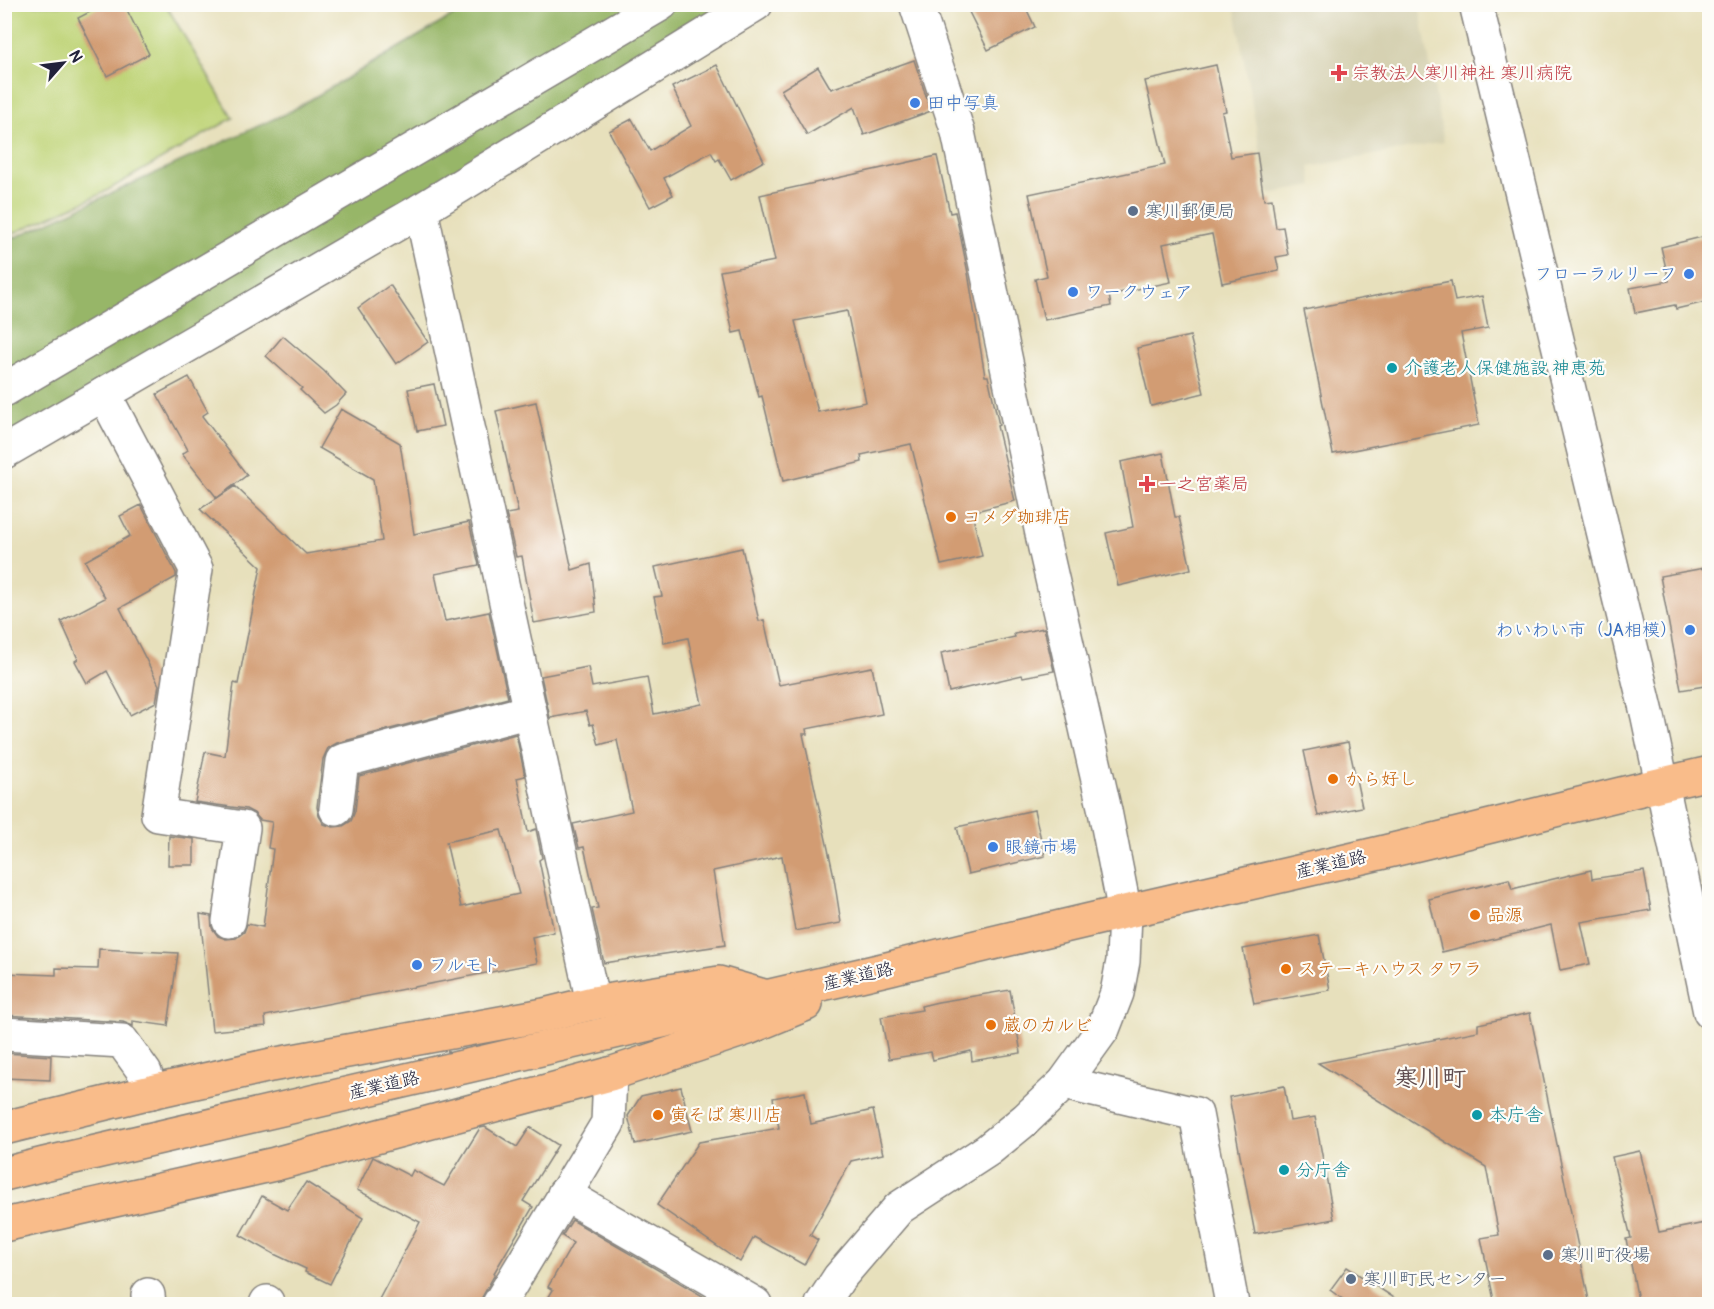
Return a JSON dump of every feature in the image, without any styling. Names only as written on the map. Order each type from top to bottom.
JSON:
[{"type":"main road","name":"産業道路","points":[[4,1174],[768,997],[1710,773]]},
{"type":"main road","points":[[4,1225],[274,1164],[610,1074],[748,1028],[891,968]]},
{"type":"main road","points":[[4,1128],[271,1065],[544,1015],[593,1003],[719,983],[768,997]]},
{"type":"street","points":[[4,390],[661,4]]},
{"type":"street","points":[[4,452],[421,210],[756,4]]},
{"type":"street","points":[[822,1305],[839,1278],[899,1208],[988,1150],[1026,1119],[1064,1083],[1102,1029],[1117,993],[1123,961],[1125,913],[1105,812],[1040,525],[958,132],[916,4]]},
{"type":"street","points":[[1476,4],[1645,705],[1710,1012]]},
{"type":"street","points":[[421,210],[593,1003]]},
{"type":"street","points":[[104,394],[195,569],[158,814],[243,828],[229,921]]},
{"type":"street","points":[[336,809],[342,761],[530,711]]},
{"type":"street","points":[[4,1034],[122,1041],[145,1073],[152,1092]]},
{"type":"street","points":[[499,1305],[608,1123],[610,1074]]},
{"type":"street","points":[[1064,1083],[1196,1114],[1232,1305]]},
{"type":"street","points":[[564,1194],[755,1305]]},
{"type":"shaded area","name":"宗教法人寒川神社 寒川病院","points":[[1234,5],[1419,5],[1444,142],[1309,167],[1313,186],[1268,194]]},
{"type":"green space","points":[[5,5],[166,5],[233,118],[101,194],[5,237]]},
{"type":"green space","points":[[471,5],[741,5],[5,455],[5,242],[291,111]]},
{"type":"building","points":[[105,4],[124,4],[149,54],[107,76],[78,18]]},
{"type":"building","points":[[965,4],[1024,4],[1035,27],[988,50]]},
{"type":"building","points":[[914,60],[931,111],[864,135],[854,107],[807,135],[781,90],[818,67],[831,89]]},
{"type":"building","points":[[717,65],[764,161],[731,180],[719,159],[716,161],[711,152],[664,178],[673,195],[650,207],[609,131],[632,119],[650,151],[691,126],[672,87]]},
{"type":"building","points":[[1216,65],[1226,111],[1222,112],[1231,157],[1257,153],[1264,200],[1272,199],[1276,228],[1283,227],[1288,255],[1276,257],[1279,271],[1222,283],[1212,234],[1163,244],[1171,282],[1109,295],[1111,306],[1044,320],[1035,279],[1047,276],[1029,194],[1165,165],[1145,81]]},
{"type":"building","points":[[937,156],[950,213],[955,212],[959,229],[985,376],[988,376],[1015,501],[972,512],[982,556],[941,565],[911,444],[861,455],[862,462],[783,481],[762,396],[759,397],[742,331],[733,333],[720,271],[775,261],[760,195]],"holes":[[[847,311],[866,402],[818,412],[795,321]]]},
{"type":"building","name":"フローラルリーフ","points":[[1710,235],[1710,301],[1676,309],[1675,305],[1635,313],[1630,288],[1669,281],[1661,247]]},
{"type":"building","name":"介護老人保健施設 神恵苑","points":[[1451,281],[1455,301],[1482,296],[1488,328],[1461,333],[1479,425],[1333,454],[1304,310]]},
{"type":"building","points":[[390,285],[428,342],[396,364],[358,308]]},
{"type":"building","points":[[283,336],[324,371],[346,394],[324,413],[300,390],[302,388],[266,356]]},
{"type":"building","points":[[1190,336],[1204,393],[1151,406],[1137,348]]},
{"type":"building","points":[[189,377],[208,412],[202,416],[247,475],[217,498],[182,454],[188,450],[157,394]]},
{"type":"building","points":[[434,384],[443,426],[417,431],[408,389]]},
{"type":"building","points":[[536,402],[572,570],[591,564],[596,612],[534,623],[522,556],[516,557],[506,514],[518,512],[496,411]]},
{"type":"building","points":[[341,409],[400,443],[414,534],[469,522],[479,565],[435,574],[445,621],[489,612],[508,698],[337,743],[328,748],[323,759],[317,807],[319,816],[324,824],[333,827],[343,826],[351,821],[355,811],[359,776],[516,734],[525,776],[517,778],[528,832],[536,829],[542,858],[539,860],[554,932],[532,937],[537,963],[265,1016],[266,1026],[212,1031],[200,914],[211,916],[212,928],[218,936],[226,939],[236,938],[244,932],[247,924],[263,927],[273,849],[268,848],[272,822],[260,820],[246,809],[195,802],[205,752],[225,756],[234,683],[238,684],[261,567],[200,509],[235,486],[306,554],[382,541],[373,479],[319,448]],"holes":[[[501,830],[519,894],[461,907],[446,842]]]},
{"type":"building","points":[[1163,453],[1175,517],[1179,517],[1191,569],[1118,586],[1106,533],[1133,527],[1121,462]]},
{"type":"building","points":[[141,505],[176,577],[120,608],[159,685],[156,702],[130,715],[107,671],[87,683],[75,661],[78,659],[61,621],[105,598],[85,561],[130,536],[120,516]]},
{"type":"building","points":[[742,548],[759,621],[764,620],[779,685],[872,667],[882,714],[806,729],[807,734],[803,734],[833,872],[841,923],[795,931],[782,856],[713,871],[725,945],[604,963],[592,909],[598,908],[584,847],[579,848],[573,824],[632,811],[617,740],[599,745],[593,724],[590,725],[586,711],[550,718],[541,676],[588,667],[592,687],[647,677],[654,714],[702,704],[688,638],[664,643],[654,597],[662,596],[655,567]]},
{"type":"building","name":"わいわい市（JA相模）","points":[[1710,567],[1710,685],[1681,690],[1660,576]]},
{"type":"building","points":[[1044,628],[1054,671],[1023,677],[1022,675],[949,692],[941,653],[1015,637],[1014,634]]},
{"type":"building","name":"から好し","points":[[1348,742],[1362,807],[1318,816],[1304,751]]},
{"type":"building","points":[[1034,810],[1045,856],[968,874],[957,827]]},
{"type":"building","points":[[169,836],[194,839],[194,865],[168,865]]},
{"type":"building","points":[[1591,870],[1592,879],[1644,871],[1651,910],[1581,922],[1590,964],[1560,970],[1551,925],[1442,952],[1429,899],[1509,879],[1512,889]]},
{"type":"building","name":"ステーキハウス タワラ","points":[[1319,935],[1330,990],[1254,1004],[1243,949]]},
{"type":"building","points":[[99,949],[178,953],[168,1026],[133,1021],[133,1026],[123,1022],[4,1015],[4,973],[56,975],[56,968],[98,969]]},
{"type":"building","points":[[1010,990],[1021,1053],[972,1061],[971,1051],[933,1060],[931,1052],[889,1059],[881,1017],[922,1010],[921,1006],[938,1002]]},
{"type":"building","name":"本庁舎","points":[[1530,1013],[1590,1305],[1495,1305],[1481,1238],[1499,1235],[1486,1167],[1318,1063],[1478,1031],[1478,1024]]},
{"type":"building","points":[[4,1053],[51,1056],[50,1080],[4,1078]]},
{"type":"building","name":"分庁舎","points":[[1284,1086],[1290,1121],[1315,1117],[1334,1219],[1255,1234],[1229,1097]]},
{"type":"building","name":"寅そば 寒川店","points":[[681,1087],[692,1131],[635,1144],[628,1116],[641,1096]]},
{"type":"building","points":[[805,1092],[811,1124],[873,1110],[883,1154],[851,1161],[810,1235],[818,1240],[804,1265],[754,1237],[740,1262],[657,1205],[699,1142],[779,1128],[773,1098]]},
{"type":"building","points":[[485,1127],[517,1147],[530,1127],[558,1145],[523,1201],[533,1207],[478,1305],[376,1305],[420,1222],[357,1190],[373,1157],[410,1176],[413,1170],[444,1186],[480,1128]]},
{"type":"building","points":[[1640,1151],[1659,1232],[1710,1222],[1710,1305],[1639,1305],[1626,1239],[1631,1238],[1612,1157]]},
{"type":"building","points":[[306,1182],[363,1218],[330,1284],[240,1235],[262,1196],[287,1210]]},
{"type":"building","points":[[572,1220],[718,1305],[544,1305],[553,1290],[548,1287],[573,1243],[562,1236]]},
{"type":"building","name":"寒川町民センター","points":[[1347,1267],[1405,1305],[1351,1305],[1330,1290]]},
{"type":"place","name":"宗教法人寒川神社 寒川病院","points":[[1339,73]]},
{"type":"place","name":"田中写真","points":[[915,103]]},
{"type":"place","name":"寒川郵便局","points":[[1133,211]]},
{"type":"place","name":"フローラルリーフ","points":[[1689,274]]},
{"type":"place","name":"ワークウェア","points":[[1073,292]]},
{"type":"place","name":"介護老人保健施設 神恵苑","points":[[1392,368]]},
{"type":"place","name":"一之宮薬局","points":[[1147,484]]},
{"type":"place","name":"コメダ珈琲店","points":[[951,517]]},
{"type":"place","name":"わいわい市（JA相模）","points":[[1690,630]]},
{"type":"place","name":"から好し","points":[[1333,779]]},
{"type":"place","name":"眼鏡市場","points":[[993,847]]},
{"type":"place","name":"品源","points":[[1475,915]]},
{"type":"place","name":"フルモト","points":[[417,965]]},
{"type":"place","name":"ステーキハウス タワラ","points":[[1286,969]]},
{"type":"place","name":"蔵のカルビ","points":[[991,1025]]},
{"type":"place","name":"寅そば 寒川店","points":[[658,1115]]},
{"type":"place","name":"本庁舎","points":[[1477,1115]]},
{"type":"place","name":"分庁舎","points":[[1284,1170]]},
{"type":"place","name":"寒川町役場","points":[[1548,1255]]},
{"type":"place","name":"寒川町民センター","points":[[1351,1279]]},
{"type":"district","name":"寒川町","points":[[1430,1078]]}]
